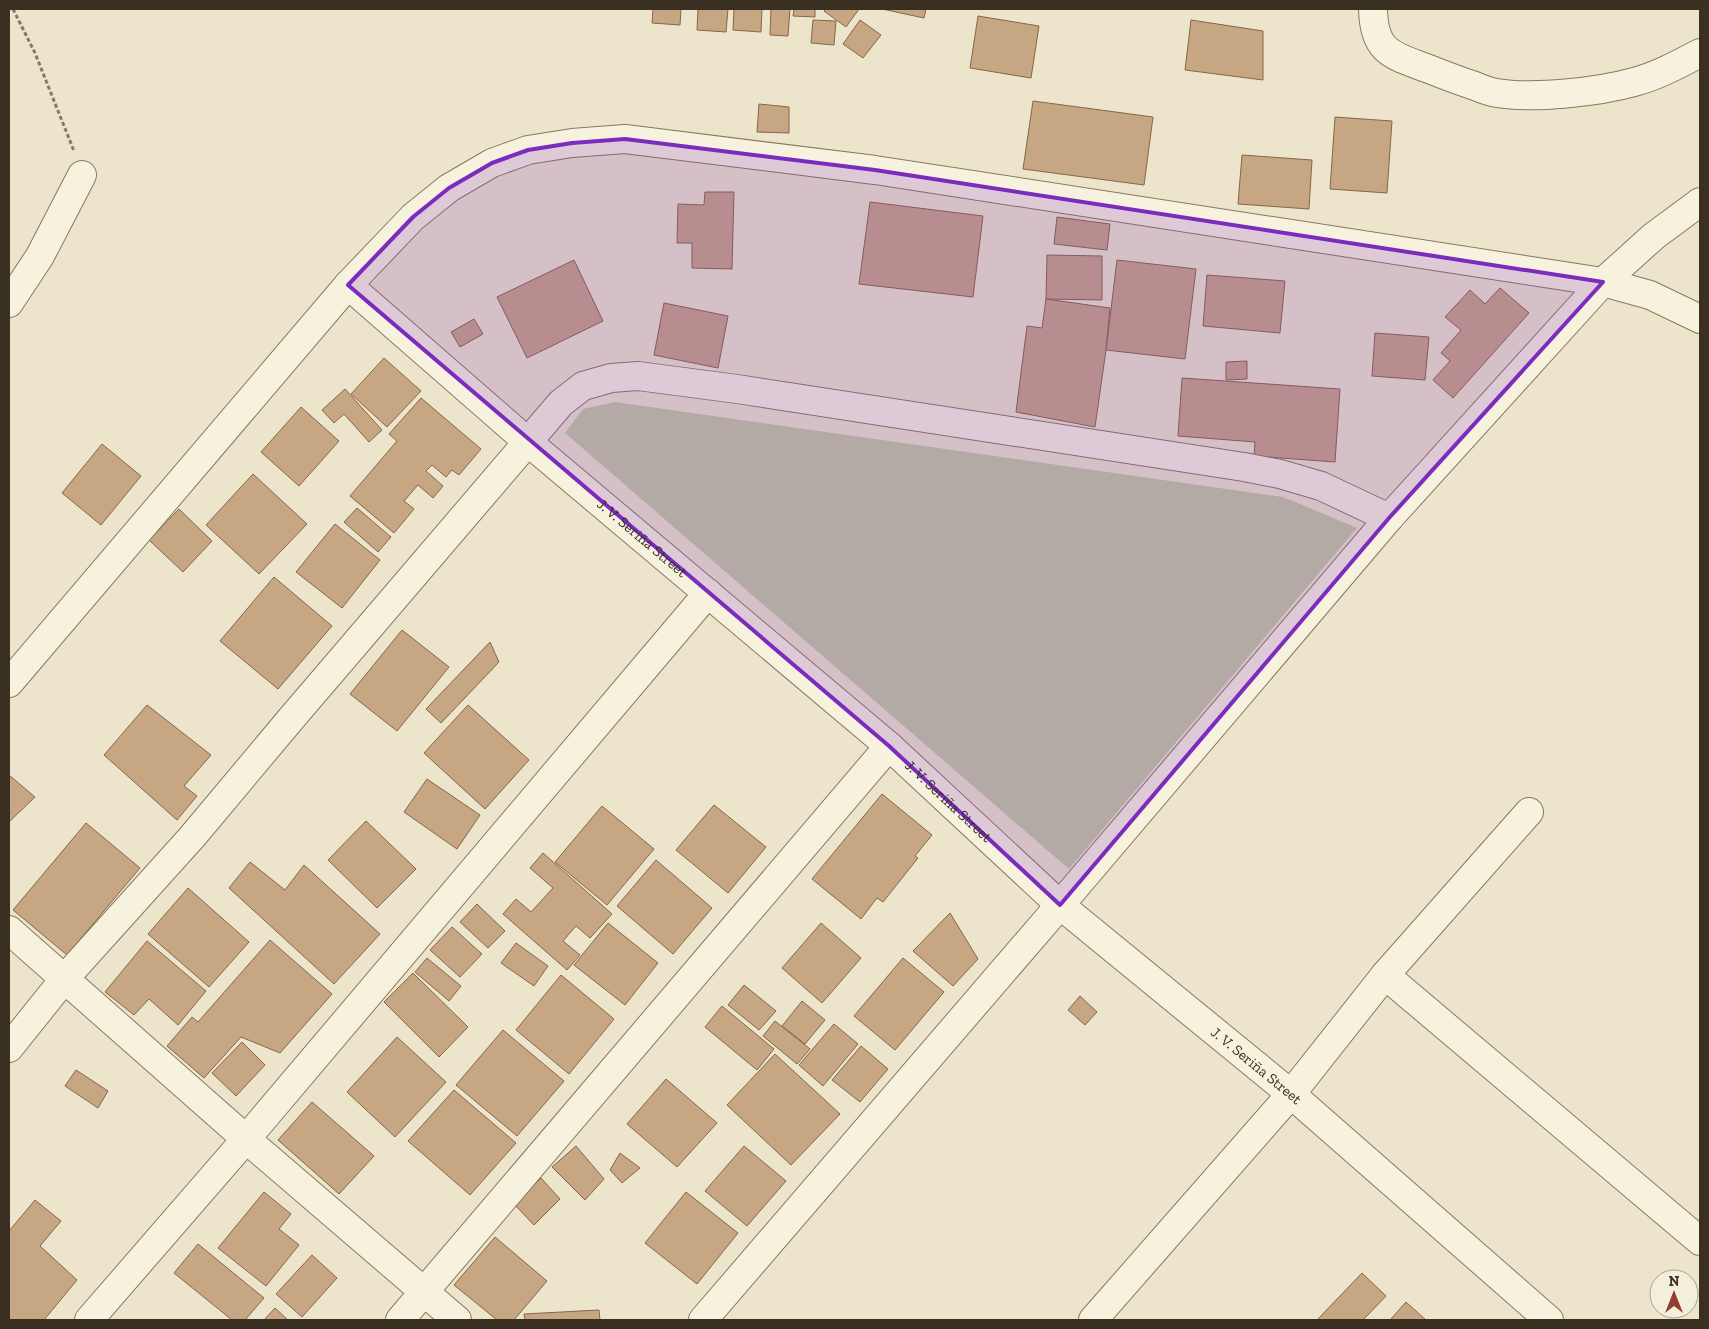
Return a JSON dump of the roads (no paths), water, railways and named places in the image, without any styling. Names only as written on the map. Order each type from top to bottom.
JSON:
[{"type":"street","points":[[1373,9],[1374,30],[1384,48],[1406,60],[1496,93],[1537,95],[1604,89],[1635,82],[1666,70],[1700,53]]},
{"type":"street","points":[[9,683],[348,285],[413,217],[449,188],[492,163],[528,150],[572,142],[625,139],[875,170],[1603,282],[1650,295],[1700,319]]},
{"type":"street","points":[[9,302],[40,256],[82,175]]},
{"type":"street","points":[[703,1320],[1060,905],[1389,518],[1603,282],[1654,236],[1700,202]]},
{"type":"street","name":"J. V. Seriña Street","points":[[348,285],[528,442],[889,746],[1060,905],[1291,1094],[1549,1320]]},
{"type":"street","points":[[9,1048],[65,978],[192,838],[290,720],[561,403],[583,386],[611,378],[638,376],[737,389],[1280,474],[1321,486],[1389,518]]},
{"type":"street","points":[[89,1320],[246,1139],[708,593]]},
{"type":"street","points":[[400,1320],[889,746]]},
{"type":"street","points":[[1093,1320],[1291,1094],[1385,975],[1529,812]]},
{"type":"street","points":[[9,930],[246,1139],[457,1320]]},
{"type":"street","points":[[1385,975],[1700,1241]]}]
